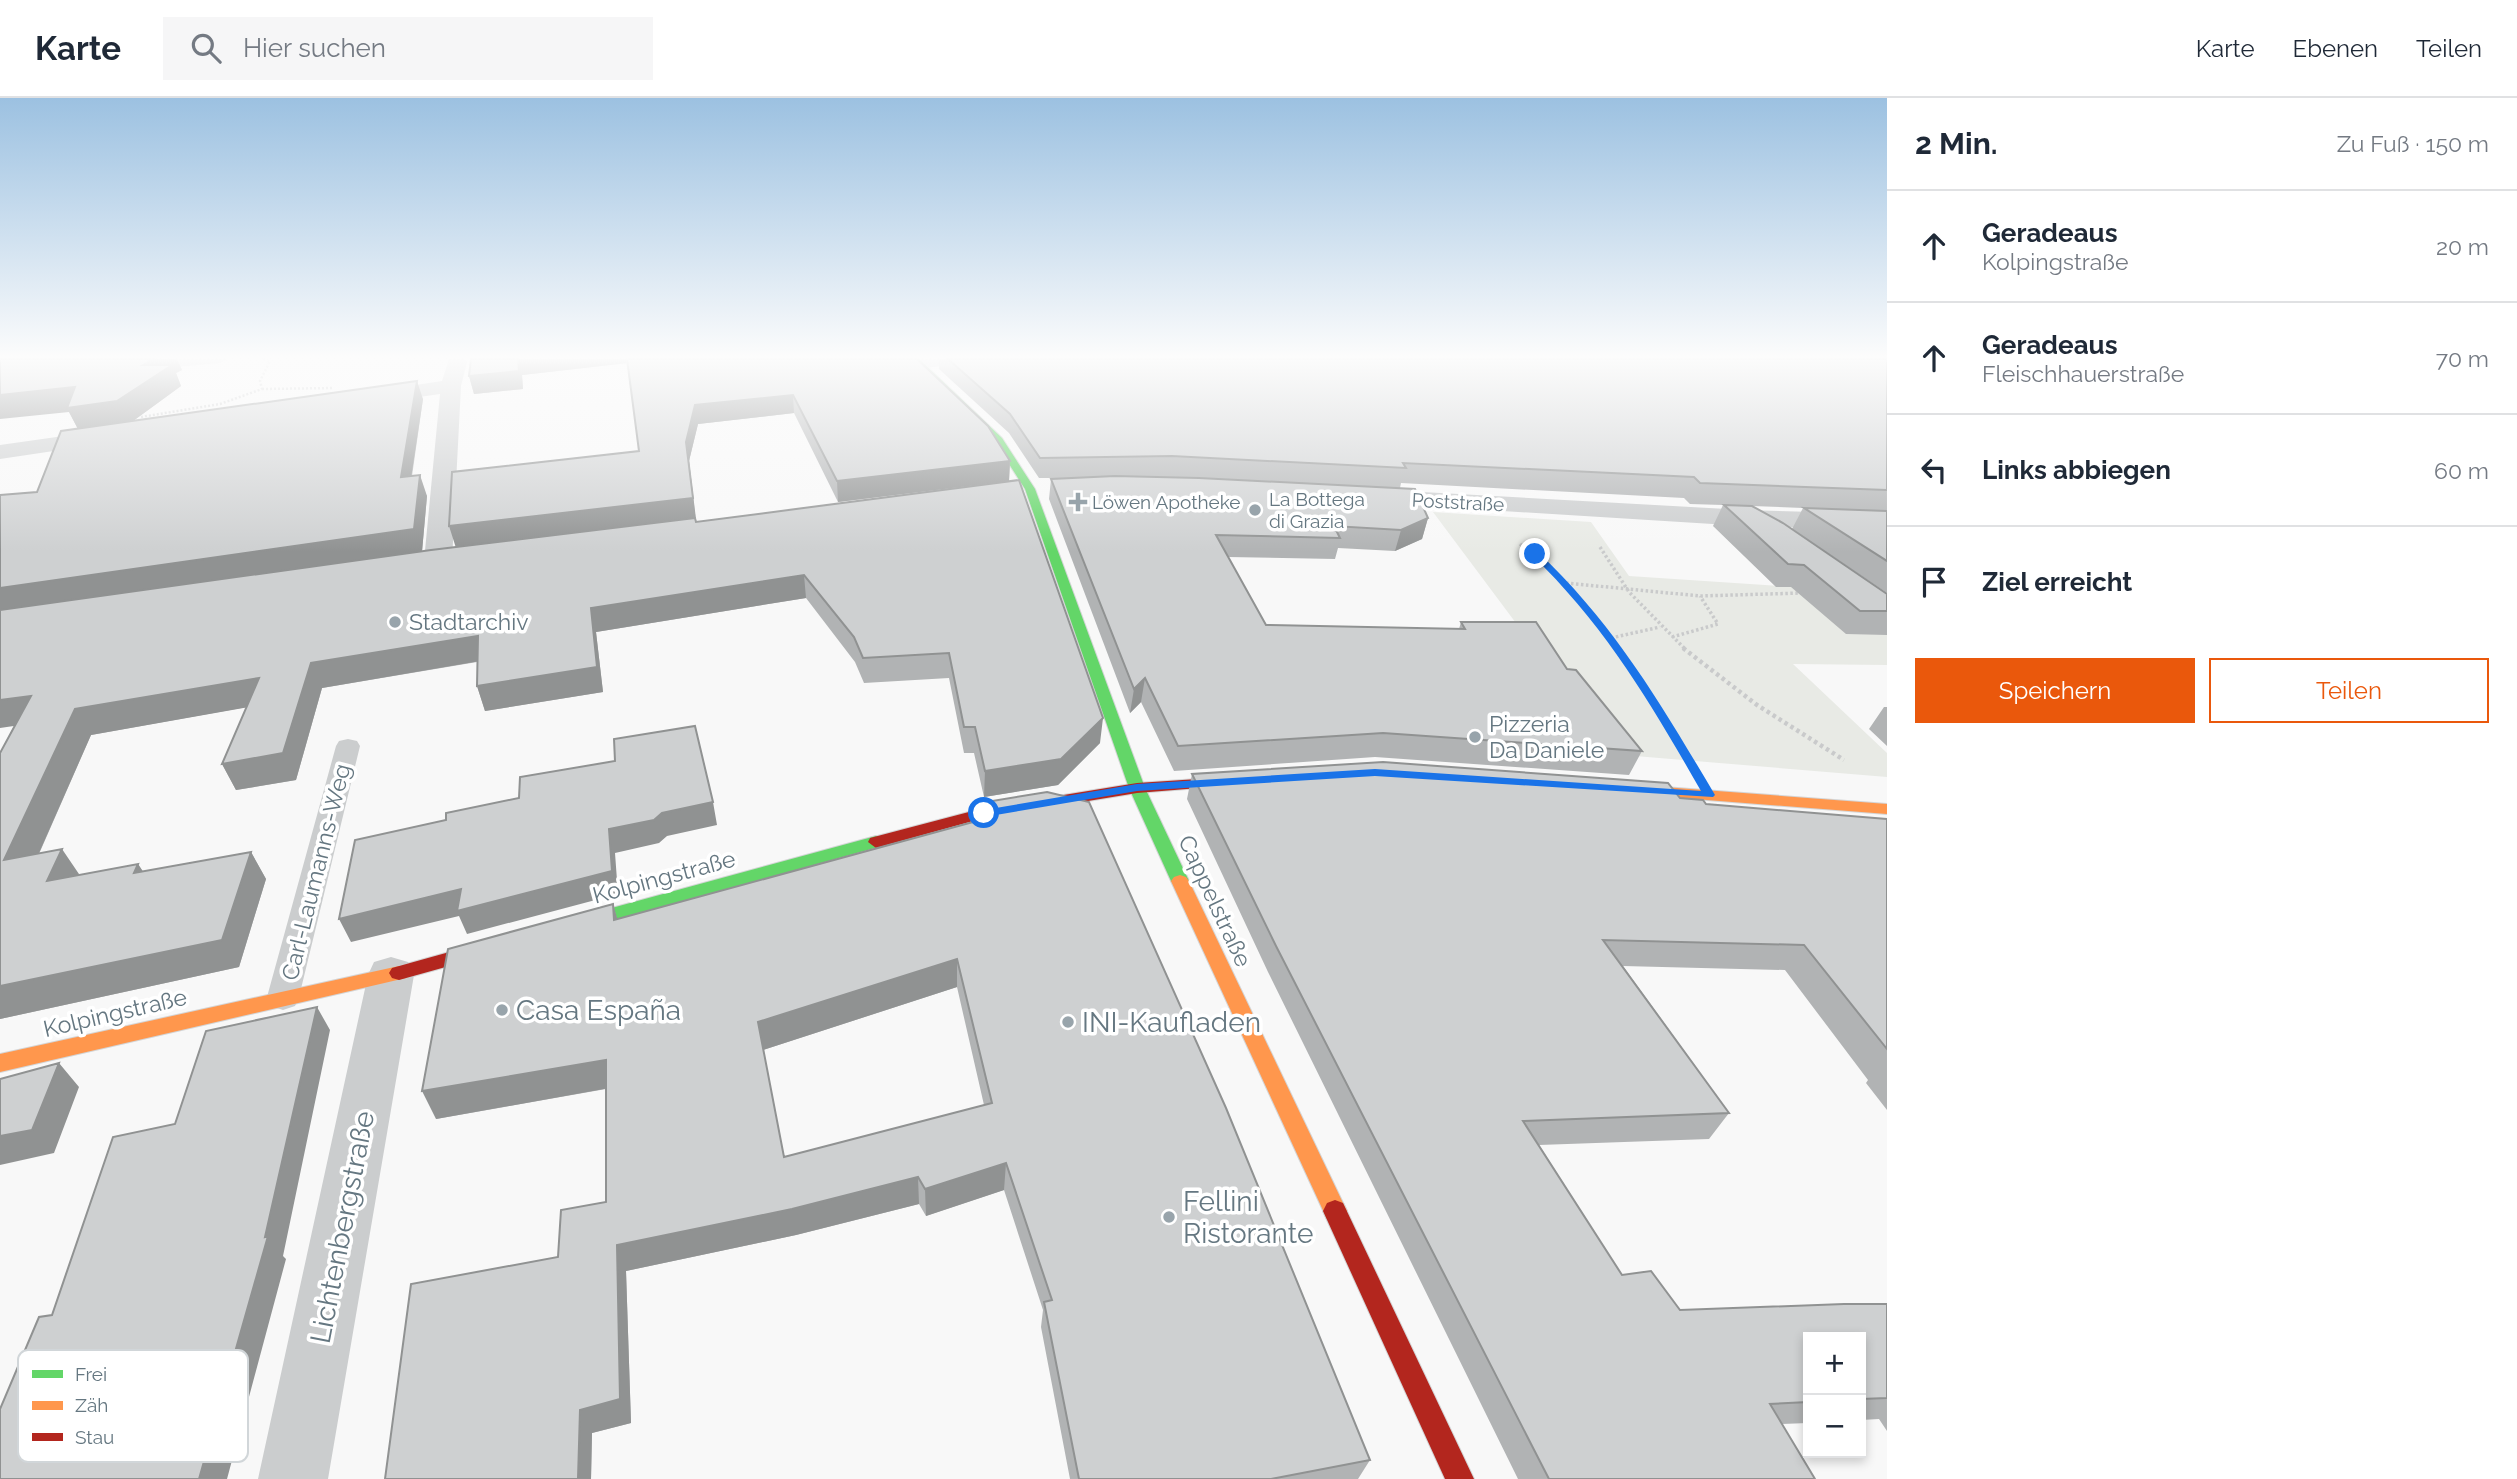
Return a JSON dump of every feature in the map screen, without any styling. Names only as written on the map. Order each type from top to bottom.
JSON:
[{"type":"street","points":[[445,423],[424,564],[466,558]]},
{"type":"street","name":"Cappelstraße","points":[[982,423],[999,440],[1028,490],[1137,788],[1460,1479]]},
{"type":"street","points":[[0,453],[128,427]]},
{"type":"street","name":"Poststraße","points":[[1349,496],[1745,518],[1887,522]]},
{"type":"street","points":[[1745,518],[1792,543]]},
{"type":"street","name":"Kolpingstraße","points":[[552,931],[984,813],[1137,788],[1263,780]]},
{"type":"street","points":[[1612,788],[1887,809]]},
{"type":"street","name":"Kolpingstraße","points":[[0,1063],[283,997],[391,975],[512,942]]},
{"type":"street","name":"Lichtenbergstraße","points":[[293,1479],[391,975]]},
{"type":"lane","name":"Carl-Laumanns-Weg","points":[[283,997],[348,746]]},
{"type":"path","points":[[128,427],[142,423]]},
{"type":"path","points":[[1459,502],[1476,517],[1535,554],[1566,583],[1612,638],[1646,687],[1709,795]]},
{"type":"path","points":[[1574,509],[1627,590],[1671,638],[1750,699],[1853,766]]},
{"type":"path","points":[[1566,583],[1700,596],[1812,593]]},
{"type":"path","points":[[1671,638],[1718,624],[1700,596]]},
{"type":"path","points":[[1612,638],[1660,626]]},
{"type":"shaded area","points":[[1433,512],[1591,522],[1629,576],[1826,589],[1887,634],[1887,665],[1793,664],[1887,753],[1887,777],[1623,755],[1563,686]]},
{"type":"building","points":[[115,423],[410,423],[401,477],[420,475],[414,529],[0,588],[0,495],[37,492],[61,431]]},
{"type":"building","points":[[635,423],[691,423],[686,442],[693,498],[449,526],[452,472],[639,451]]},
{"type":"building","points":[[808,423],[985,423],[1010,461],[837,481]]},
{"type":"building","points":[[1016,423],[1887,423],[1887,490],[1700,483],[1694,477],[1403,463],[1406,468],[1172,456],[1040,458]]},
{"type":"building","points":[[1115,476],[1415,489],[1428,518],[1401,530],[1334,526],[1340,538],[1216,535],[1266,625],[1465,629],[1461,622],[1536,622],[1567,669],[1576,670],[1642,751],[1383,733],[1178,746],[1145,678],[1134,689],[1051,479]]},
{"type":"building","points":[[1019,480],[1103,718],[1061,759],[985,771],[975,727],[964,727],[949,653],[863,658],[854,637],[804,575],[591,608],[597,667],[477,686],[478,636],[311,663],[283,753],[222,764],[259,678],[75,709],[4,860],[62,849],[47,881],[138,864],[134,873],[251,852],[222,940],[0,986],[0,753],[31,696],[0,700],[0,610],[431,550],[695,518],[696,522]]},
{"type":"building","points":[[1724,505],[1752,506],[1783,523],[1887,594],[1887,611],[1860,611],[1804,565],[1788,564]]},
{"type":"building","points":[[1804,508],[1887,511],[1887,561]]},
{"type":"building","points":[[695,726],[713,802],[662,813],[654,820],[609,829],[612,871],[457,911],[461,889],[339,919],[355,840],[446,820],[446,813],[519,798],[520,777],[615,761],[614,739]]},
{"type":"building","points":[[1383,762],[1668,783],[1680,798],[1703,800],[1706,804],[1887,819],[1887,1049],[1804,945],[1603,940],[1729,1113],[1523,1121],[1622,1275],[1651,1271],[1680,1310],[1887,1304],[1887,1398],[1866,1399],[1866,1332],[1803,1332],[1803,1402],[1770,1404],[1815,1479],[1549,1479],[1276,946],[1192,774]]},
{"type":"building","points":[[1047,792],[1089,802],[1226,1108],[1370,1460],[1271,1479],[1079,1479],[1044,1302],[1052,1300],[1006,1163],[925,1189],[918,1177],[792,1209],[617,1245],[620,1399],[580,1410],[578,1479],[385,1479],[411,1284],[558,1257],[561,1210],[606,1202],[606,1060],[422,1091],[448,949],[613,904],[614,920],[995,816],[992,801]],"holes":[[[957,959],[992,1103],[784,1157],[758,1022]]]},
{"type":"building","points":[[317,1007],[265,1237],[268,1236],[236,1350],[25,1350],[39,1317],[52,1315],[113,1137],[175,1124],[206,1031]]},
{"type":"building","points":[[59,1063],[32,1130],[0,1136],[0,1079]]},
{"type":"building","points":[[18,1367],[18,1462],[204,1462],[199,1479],[0,1479],[0,1409]]},
{"type":"traffic: fast","points":[[982,423],[999,440],[1030,489],[1137,788],[1180,881]]},
{"type":"traffic: fast","points":[[564,928],[876,842]]},
{"type":"traffic: slow","points":[[1624,789],[1887,809]]},
{"type":"traffic: slow","points":[[1180,881],[1335,1211]]},
{"type":"traffic: slow","points":[[0,1063],[399,973]]},
{"type":"traffic: jam","points":[[876,842],[984,813],[1137,788],[1243,781]]},
{"type":"traffic: jam","points":[[399,973],[496,946]]},
{"type":"traffic: jam","points":[[1335,1211],[1460,1479]]},
{"type":"place","name":"Löwen Apotheke","points":[[1078,502]]},
{"type":"place","name":"La Bottega di Grazia","points":[[1255,510]]},
{"type":"place","name":"Stadtarchiv","points":[[395,622]]},
{"type":"place","name":"Pizzeria Da Daniele","points":[[1475,737]]},
{"type":"place","name":"Casa España","points":[[502,1010]]},
{"type":"place","name":"INI-Kaufladen","points":[[1068,1022]]},
{"type":"place","name":"Fellini Ristorante","points":[[1169,1217]]},
{"type":"route","points":[[984,813],[1137,788],[1375,772],[1709,795],[1646,687],[1612,638],[1566,583],[1535,554]]}]
